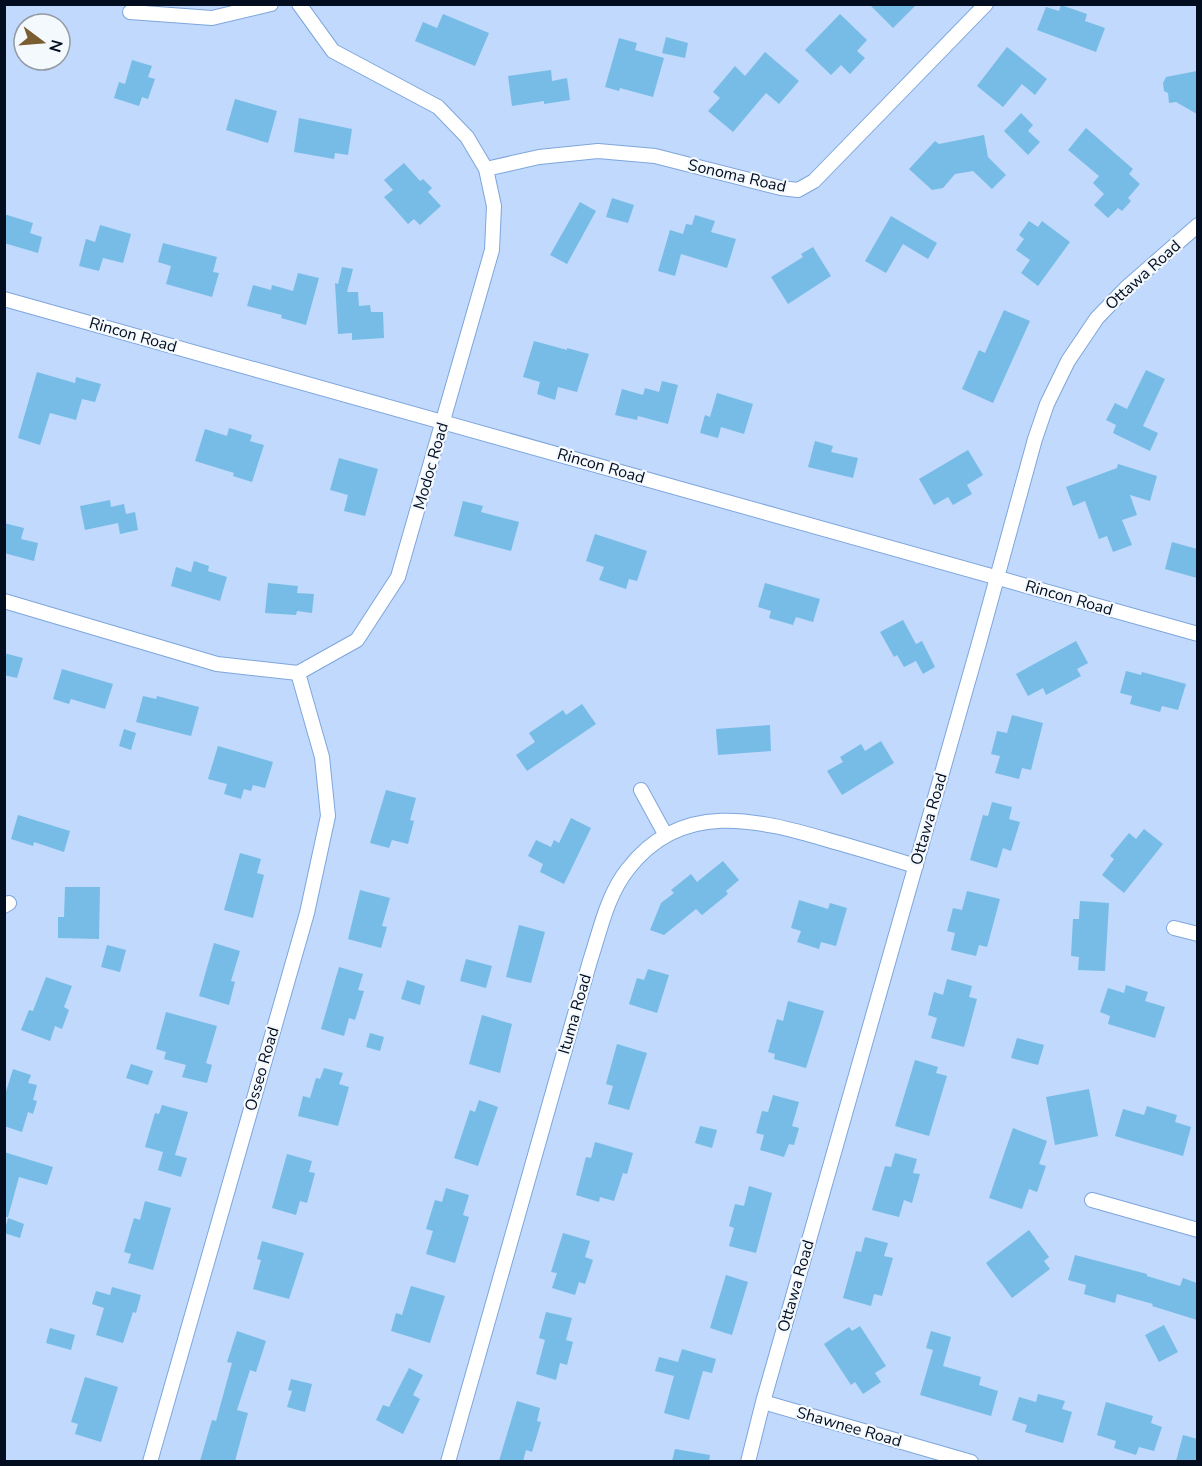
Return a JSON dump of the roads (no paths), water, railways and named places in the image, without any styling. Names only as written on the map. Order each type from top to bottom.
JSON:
[{"type":"street","points":[[130,12],[212,18],[271,4]]},
{"type":"street","name":"Modoc Road","points":[[298,673],[357,640],[398,577],[492,250],[494,206],[486,170],[467,137],[438,107],[333,51],[299,4]]},
{"type":"street","name":"Sonoma Road","points":[[486,170],[539,157],[598,151],[655,156],[781,188],[798,190],[814,181],[986,4]]},
{"type":"street","name":"Ottawa Road","points":[[748,1461],[1035,439],[1047,404],[1068,361],[1097,318],[1126,288],[1197,225]]},
{"type":"street","name":"Rincon Road","points":[[4,299],[1197,634]]},
{"type":"street","points":[[4,601],[217,664],[298,673]]},
{"type":"street","name":"Osseo Road","points":[[150,1461],[307,913],[328,816],[322,758],[298,673]]},
{"type":"street","points":[[641,790],[665,834]]},
{"type":"street","name":"Ituma Road","points":[[448,1461],[587,972],[611,899],[627,870],[646,849],[665,834],[715,819],[768,824],[916,866]]},
{"type":"street","points":[[1174,928],[1197,934]]},
{"type":"street","points":[[1092,1200],[1197,1230]]},
{"type":"street","name":"Shawnee Road","points":[[763,1402],[971,1461]]}]
